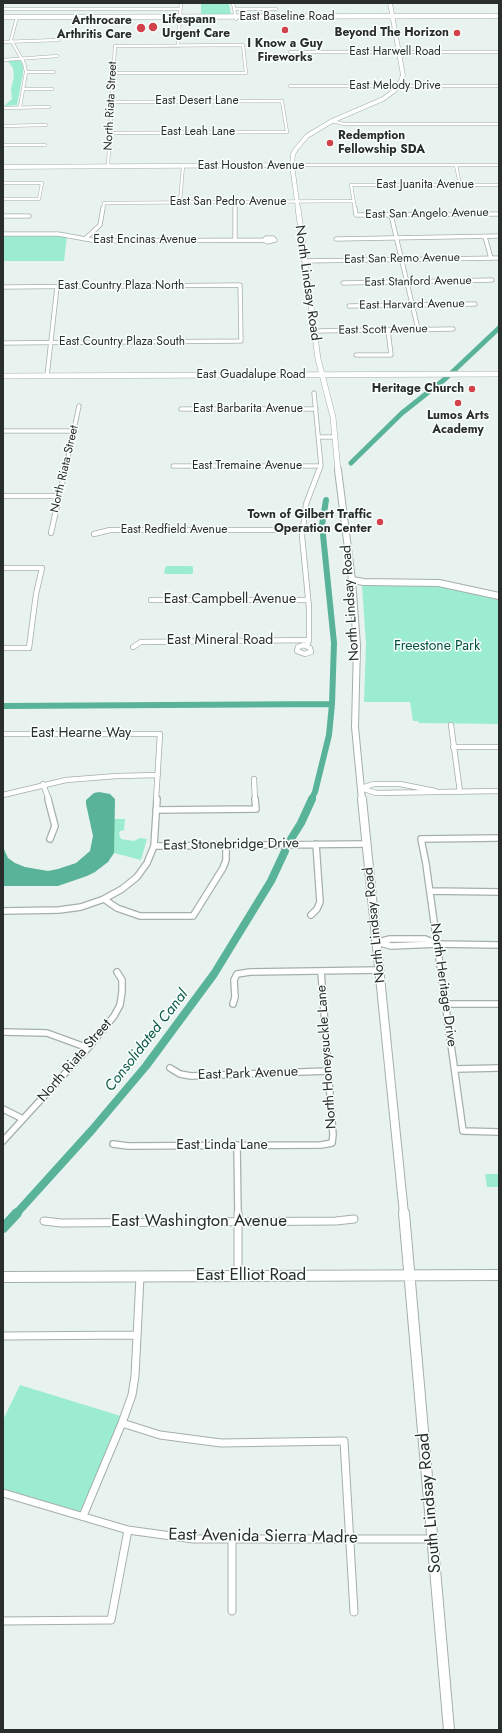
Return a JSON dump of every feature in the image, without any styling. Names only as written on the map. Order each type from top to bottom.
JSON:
[{"type":"main road","points":[[390,3],[403,75],[398,86]]},
{"type":"main road","name":"East Baseline Road","points":[[3,18],[499,18]]},
{"type":"main road","name":"North Lindsay Road","points":[[398,86],[390,95],[375,104],[319,127],[302,140],[293,154],[292,165],[318,360],[330,401],[352,580],[357,645],[355,727],[411,1275]]},
{"type":"main road","name":"East Houston Avenue","points":[[3,167],[292,165]]},
{"type":"main road","name":"East Guadalupe Road","points":[[3,376],[499,374]]},
{"type":"main road","points":[[352,580],[364,578],[431,578],[462,583],[499,592]]},
{"type":"main road","points":[[352,580],[364,582],[439,583],[499,596]]},
{"type":"main road","name":"South Lindsay Road","points":[[411,1275],[449,1730]]},
{"type":"main road","name":"East Elliot Road","points":[[3,1277],[499,1275]]},
{"type":"street","points":[[29,9],[30,3]]},
{"type":"street","points":[[66,9],[68,3]]},
{"type":"street","points":[[114,73],[246,73],[244,45],[178,46],[181,3]]},
{"type":"street","points":[[233,3],[236,18]]},
{"type":"street","points":[[3,9],[180,9]]},
{"type":"street","points":[[235,9],[276,9]]},
{"type":"street","points":[[17,18],[11,41],[24,63],[26,72],[20,107]]},
{"type":"street","points":[[3,42],[58,40]]},
{"type":"street","name":"North Riata Street","points":[[108,166],[115,46],[178,46]]},
{"type":"street","name":"East Harwell Road","points":[[290,52],[499,52]]},
{"type":"street","points":[[3,60],[21,57],[57,56]]},
{"type":"street","points":[[26,72],[54,72]]},
{"type":"street","name":"East Melody Drive","points":[[290,86],[499,86]]},
{"type":"street","points":[[24,89],[52,89]]},
{"type":"street","name":"East Desert Lane","points":[[112,102],[282,101],[287,132]]},
{"type":"street","points":[[3,108],[49,107]]},
{"type":"street","points":[[332,121],[344,124],[499,124]]},
{"type":"street","points":[[3,126],[46,126]]},
{"type":"street","name":"East Leah Lane","points":[[110,133],[287,132]]},
{"type":"street","points":[[3,146],[45,145]]},
{"type":"street","name":"East Houston Avenue","points":[[292,165],[499,164]]},
{"type":"street","points":[[456,165],[460,185]]},
{"type":"street","points":[[180,202],[183,166]]},
{"type":"street","points":[[3,183],[42,183],[39,199],[3,199]]},
{"type":"street","name":"East Juanita Avenue","points":[[353,201],[351,185],[499,185]]},
{"type":"street","name":"East San Pedro Avenue","points":[[85,239],[100,225],[104,203],[353,201]]},
{"type":"street","name":"East San Angelo Avenue","points":[[353,201],[356,215],[499,214]]},
{"type":"street","points":[[235,202],[235,240]]},
{"type":"street","points":[[392,215],[418,329]]},
{"type":"street","points":[[3,216],[30,216]]},
{"type":"street","name":"East Encinas Avenue","points":[[3,234],[58,234],[97,241],[264,240]]},
{"type":"street","points":[[336,239],[499,236]]},
{"type":"street","points":[[485,237],[491,258]]},
{"type":"street","name":"East San Remo Avenue","points":[[304,261],[499,258]]},
{"type":"street","name":"East Stanford Avenue","points":[[343,283],[492,280]]},
{"type":"street","name":"East Country Plaza North","points":[[3,287],[240,286],[241,341]]},
{"type":"street","points":[[47,376],[57,287]]},
{"type":"street","name":"East Harvard Avenue","points":[[350,306],[475,304]]},
{"type":"street","name":"East Scott Avenue","points":[[314,331],[453,329]]},
{"type":"street","points":[[356,355],[391,355],[388,330]]},
{"type":"street","name":"East Country Plaza South","points":[[3,343],[241,341]]},
{"type":"street","points":[[306,646],[309,640],[308,600],[302,536],[306,504],[321,466],[314,393]]},
{"type":"street","name":"North Riata Street","points":[[51,533],[79,406]]},
{"type":"street","name":"East Barbarita Avenue","points":[[181,409],[316,408]]},
{"type":"street","points":[[3,431],[74,431]]},
{"type":"street","points":[[318,437],[335,437]]},
{"type":"street","name":"East Tremaine Avenue","points":[[173,466],[321,466]]},
{"type":"street","points":[[3,496],[59,496]]},
{"type":"street","name":"East Redfield Avenue","points":[[94,534],[110,530],[303,530]]},
{"type":"street","points":[[3,568],[42,568],[36,594],[29,648],[3,648]]},
{"type":"street","name":"East Campbell Avenue","points":[[151,600],[308,600]]},
{"type":"street","name":"East Mineral Road","points":[[133,647],[141,642],[309,640]]},
{"type":"street","points":[[451,725],[460,792]]},
{"type":"street","name":"East Hearne Way","points":[[3,734],[160,734],[158,775]]},
{"type":"street","points":[[453,747],[499,747]]},
{"type":"street","points":[[3,795],[43,784],[96,777],[158,775],[154,846]]},
{"type":"street","points":[[156,810],[256,809],[254,779]]},
{"type":"street","points":[[43,784],[51,806],[55,826],[50,839]]},
{"type":"street","points":[[361,788],[374,784],[400,784],[436,792]]},
{"type":"street","points":[[361,788],[376,793],[499,791]]},
{"type":"street","name":"North Heritage Drive","points":[[499,838],[421,839],[438,944],[463,1131],[499,1132]]},
{"type":"street","points":[[311,914],[317,909],[320,902],[316,844]]},
{"type":"street","name":"East Stonebridge Drive","points":[[3,911],[59,910],[81,907],[104,898],[122,889],[137,877],[147,863],[154,846],[367,844]]},
{"type":"street","points":[[104,898],[117,908],[140,916],[192,916],[223,868],[226,860],[226,846]]},
{"type":"street","points":[[430,890],[499,892]]},
{"type":"street","points":[[377,942],[391,946],[438,944],[499,945]]},
{"type":"street","points":[[234,1004],[234,980],[237,974],[250,972],[380,970]]},
{"type":"street","name":"North Honeysuckle Lane","points":[[321,971],[333,1135],[332,1143]]},
{"type":"street","name":"North Riata Street","points":[[3,1141],[88,1048],[114,1016],[120,1005],[122,980],[117,972]]},
{"type":"street","points":[[446,1004],[499,1004]]},
{"type":"street","points":[[3,1032],[47,1033],[88,1048]]},
{"type":"street","name":"East Park Avenue","points":[[170,1068],[180,1074],[191,1076],[328,1071]]},
{"type":"street","points":[[455,1069],[499,1068]]},
{"type":"street","points":[[3,1109],[24,1119]]},
{"type":"street","name":"East Linda Lane","points":[[113,1144],[128,1146],[321,1145],[332,1143]]},
{"type":"street","points":[[238,1145],[238,1276]]},
{"type":"street","name":"East Washington Avenue","points":[[44,1221],[61,1223],[238,1222],[336,1221],[354,1219]]},
{"type":"street","points":[[83,1516],[122,1423],[134,1385],[140,1277]]},
{"type":"street","points":[[3,1336],[137,1335]]},
{"type":"street","points":[[122,1423],[160,1435],[221,1443],[344,1441],[354,1612]]},
{"type":"street","name":"East Avenida Sierra Madre","points":[[3,1494],[128,1530],[193,1539],[433,1540]]},
{"type":"street","points":[[3,1621],[111,1620],[128,1530]]},
{"type":"street","points":[[232,1540],[232,1611]]},
{"type":"green space","points":[[201,3],[229,3],[231,15],[201,15]]},
{"type":"green space","points":[[19,58],[23,66],[23,73],[17,105],[4,106],[12,99],[11,89],[14,77],[13,68],[7,60]]},
{"type":"green space","points":[[51,234],[67,236],[64,261],[3,261],[3,235]]},
{"type":"green space","points":[[167,566],[191,566],[193,567],[193,573],[167,574],[164,573]]},
{"type":"green space","name":"Freestone Park","points":[[365,584],[434,584],[499,598],[499,724],[419,723],[418,721],[413,721],[410,702],[364,702],[366,644],[362,586]]},
{"type":"green space","points":[[114,819],[125,819],[124,830],[120,831],[119,834],[121,839],[134,841],[140,838],[147,839],[141,860],[114,853]]},
{"type":"green space","points":[[485,1174],[499,1174],[499,1187],[487,1187]]},
{"type":"green space","points":[[20,1385],[124,1417],[83,1516],[3,1493],[3,1420]]},
{"type":"shaded area","points":[[99,792],[110,794],[115,799],[114,853],[108,862],[87,876],[58,886],[3,886],[3,847],[8,858],[15,863],[25,867],[48,871],[76,863],[90,851],[93,836],[86,800],[94,793]]},
{"type":"waterway","points":[[351,463],[402,413],[445,379],[499,328]]},
{"type":"waterway","points":[[326,500],[322,525],[334,643],[332,704]]},
{"type":"waterway","points":[[3,706],[332,704]]},
{"type":"waterway","points":[[311,800],[315,792],[329,735],[332,704]]},
{"type":"waterway","points":[[291,839],[301,823],[312,799]]},
{"type":"waterway","name":"Consolidated Canal","points":[[16,1214],[92,1130],[146,1066],[214,974],[271,881],[285,851]]},
{"type":"waterway","name":"Consolidated Canal","points":[[3,1228],[17,1213]]},
{"type":"place","name":"Lifespann Urgent Care","points":[[153,27]]},
{"type":"place","name":"Arthrocare Arthritis Care","points":[[141,28]]},
{"type":"place","name":"I Know a Guy Fireworks","points":[[285,30]]},
{"type":"place","name":"Beyond The Horizon","points":[[457,33]]},
{"type":"place","name":"Redemption Fellowship SDA","points":[[330,143]]},
{"type":"place","name":"Heritage Church","points":[[472,389]]},
{"type":"place","name":"Lumos Arts Academy","points":[[458,403]]},
{"type":"place","name":"Town of Gilbert Traffic Operation Center","points":[[380,522]]}]
